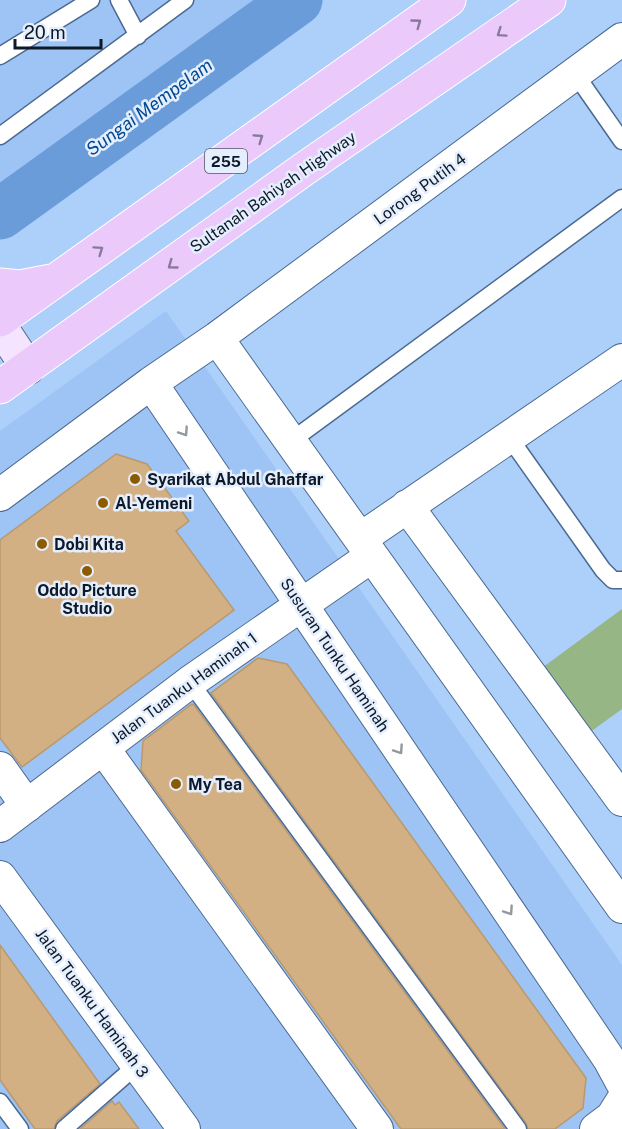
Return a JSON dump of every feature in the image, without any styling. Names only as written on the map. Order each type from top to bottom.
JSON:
[{"type":"main road","name":"255","points":[[0,320],[449,0]]},
{"type":"main road","name":"Sultanah Bahiyah Highway","points":[[0,387],[304,169],[549,0]]},
{"type":"main road","points":[[0,285],[35,286],[64,274]]},
{"type":"street","name":"Lorong Putih 4","points":[[151,383],[217,338],[622,39]]},
{"type":"street","points":[[0,326],[28,368]]},
{"type":"street","points":[[217,338],[622,907]]},
{"type":"street","name":"Jalan Tuanku Haminah 1","points":[[0,826],[190,682],[300,604],[366,547],[407,506],[621,364]]},
{"type":"street","points":[[0,495],[151,383]]},
{"type":"street","name":"Susuran Tunku Haminah","points":[[151,383],[609,1059],[622,1083]]},
{"type":"street","points":[[407,506],[622,800]]},
{"type":"street","points":[[103,748],[377,1129]]},
{"type":"street","points":[[0,768],[27,806]]},
{"type":"street","name":"Jalan Tuanku Haminah 3","points":[[0,877],[184,1129]]},
{"type":"street","points":[[597,1129],[612,1117],[622,1101]]},
{"type":"lane","points":[[0,56],[90,0]]},
{"type":"lane","points":[[119,0],[138,36]]},
{"type":"lane","points":[[0,135],[185,0]]},
{"type":"lane","points":[[576,75],[622,141]]},
{"type":"lane","points":[[291,441],[622,198]]},
{"type":"lane","points":[[509,437],[603,570],[613,580],[622,580]]},
{"type":"lane","points":[[190,682],[518,1129]]},
{"type":"lane","points":[[64,1129],[137,1065]]},
{"type":"lane","points":[[0,1102],[20,1129]]},
{"type":"shaded area","points":[[0,0],[275,0],[0,198]]},
{"type":"shaded area","points":[[166,311],[622,965],[622,1129],[0,1129],[0,431]]},
{"type":"green space","points":[[622,609],[622,709],[582,738],[535,673]]},
{"type":"building","points":[[116,454],[147,464],[189,521],[176,531],[234,610],[22,767],[0,738],[0,540]]},
{"type":"building","points":[[258,658],[287,664],[586,1078],[583,1108],[555,1129],[528,1129],[526,1123],[211,693]]},
{"type":"building","points":[[192,704],[505,1129],[401,1129],[141,770],[143,741]]},
{"type":"building","points":[[0,945],[100,1084],[57,1121],[54,1129],[35,1129],[0,1080]]},
{"type":"building","points":[[112,1101],[115,1105],[119,1102],[139,1129],[80,1129]]},
{"type":"waterway","name":"Sungai Mempelam","points":[[0,214],[297,0]]},
{"type":"place","name":"Syarikat Abdul Ghaffar","points":[[135,479]]},
{"type":"place","name":"Al-Yemeni","points":[[103,503]]},
{"type":"place","name":"Dobi Kita","points":[[42,544]]},
{"type":"place","name":"Oddo Picture Studio","points":[[87,571]]},
{"type":"place","name":"My Tea","points":[[176,784]]}]
